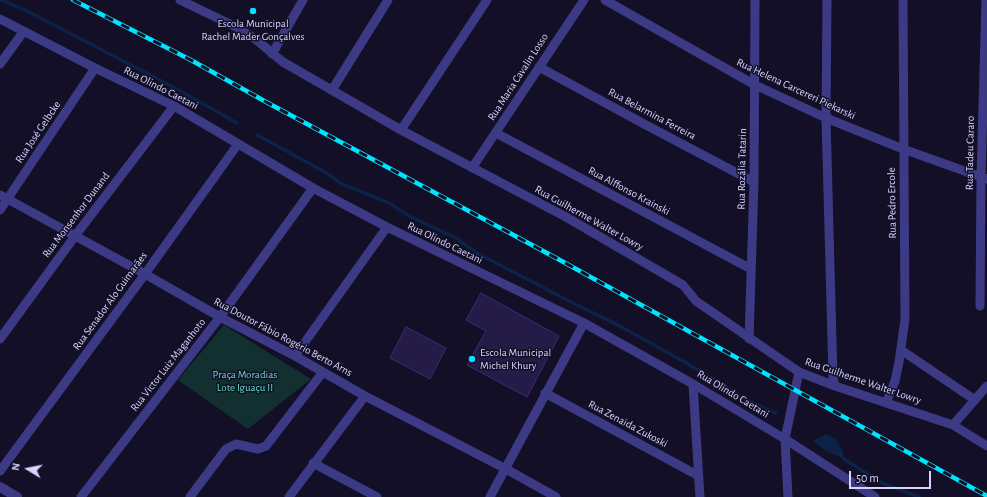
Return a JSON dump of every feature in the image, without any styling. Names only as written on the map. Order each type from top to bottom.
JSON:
[{"type":"street","name":"Rua Guilherme Walter Lowry","points":[[180,0],[236,26],[254,38],[283,62],[401,130],[566,217],[683,285],[696,301],[799,372],[835,386],[953,425],[987,446]]},
{"type":"street","points":[[272,54],[303,0]]},
{"type":"street","points":[[332,90],[388,0]]},
{"type":"street","points":[[401,130],[488,0]]},
{"type":"street","name":"Rua Maria Cavalin Losso","points":[[472,168],[584,0]]},
{"type":"street","name":"Rua Helena Carcereri Piekarski","points":[[605,0],[755,85],[826,118],[903,149],[984,178]]},
{"type":"street","name":"Rua Rozália Tatarin","points":[[749,338],[754,182],[755,0]]},
{"type":"street","points":[[827,0],[826,118],[833,378],[835,386]]},
{"type":"street","name":"Rua Pedro Ercole","points":[[886,403],[895,381],[905,319],[903,0]]},
{"type":"street","name":"Rua Tadeu Cararo","points":[[980,306],[984,178],[986,0]]},
{"type":"street","name":"Rua Olindo Caetani","points":[[0,19],[95,68],[174,106],[313,188],[387,227],[584,323],[693,384],[785,439],[875,497]]},
{"type":"street","points":[[0,64],[24,31]]},
{"type":"street","name":"Rua Belarmina Ferreira","points":[[539,67],[754,182]]},
{"type":"street","name":"Rua José Gelbcke","points":[[0,210],[4,197],[95,68]]},
{"type":"street","name":"Rua Monsenhor Dunand","points":[[0,339],[75,236],[174,106]]},
{"type":"street","name":"Rua Alffonso Krainski","points":[[496,133],[751,270]]},
{"type":"street","name":"Rua Senador Alo Guimarães","points":[[0,471],[145,274],[238,144]]},
{"type":"street","name":"Rua Victor Luiz Maganhoto","points":[[82,497],[220,318],[313,188]]},
{"type":"street","name":"Rua Doutor Fábio Rogério Berto Arns","points":[[4,197],[145,274],[220,318],[295,356],[365,396],[506,469],[556,497]]},
{"type":"street","points":[[295,356],[387,227]]},
{"type":"street","points":[[490,497],[584,323]]},
{"type":"street","points":[[901,350],[975,400]]},
{"type":"street","points":[[190,497],[226,449],[236,444],[258,449],[266,446],[323,372]]},
{"type":"street","points":[[788,497],[785,439],[799,372]]},
{"type":"street","points":[[693,384],[700,497]]},
{"type":"street","points":[[953,425],[987,386]]},
{"type":"street","name":"Rua Zenaida Zukoski","points":[[546,393],[699,476]]},
{"type":"street","points":[[289,497],[313,463],[365,396]]},
{"type":"street","points":[[313,463],[377,497]]},
{"type":"street","points":[[0,487],[17,497]]},
{"type":"green space","name":"Praça Moradias Lote Iguaçu II","points":[[224,325],[311,379],[248,429],[178,380]]},
{"type":"water","points":[[826,434],[835,438],[843,451],[844,459],[826,451],[813,441]]},
{"type":"building","points":[[481,293],[559,336],[527,397],[467,365],[486,331],[466,320]]},
{"type":"building","points":[[406,327],[446,348],[430,379],[390,358]]},
{"type":"waterway","points":[[1,0],[29,12],[177,89],[237,123]]},
{"type":"waterway","points":[[257,135],[325,172],[342,184],[389,203],[409,216],[456,238],[477,253],[616,324],[683,361],[749,401],[776,413]]},
{"type":"waterway","points":[[844,459],[882,483],[919,497]]},
{"type":"railway","points":[[73,0],[189,59],[558,259],[987,496]]},
{"type":"place","name":"Escola Municipal Rachel Mader Gonçalves","points":[[253,11]]},
{"type":"place","name":"Escola Municipal Michel Khury","points":[[472,359]]}]
